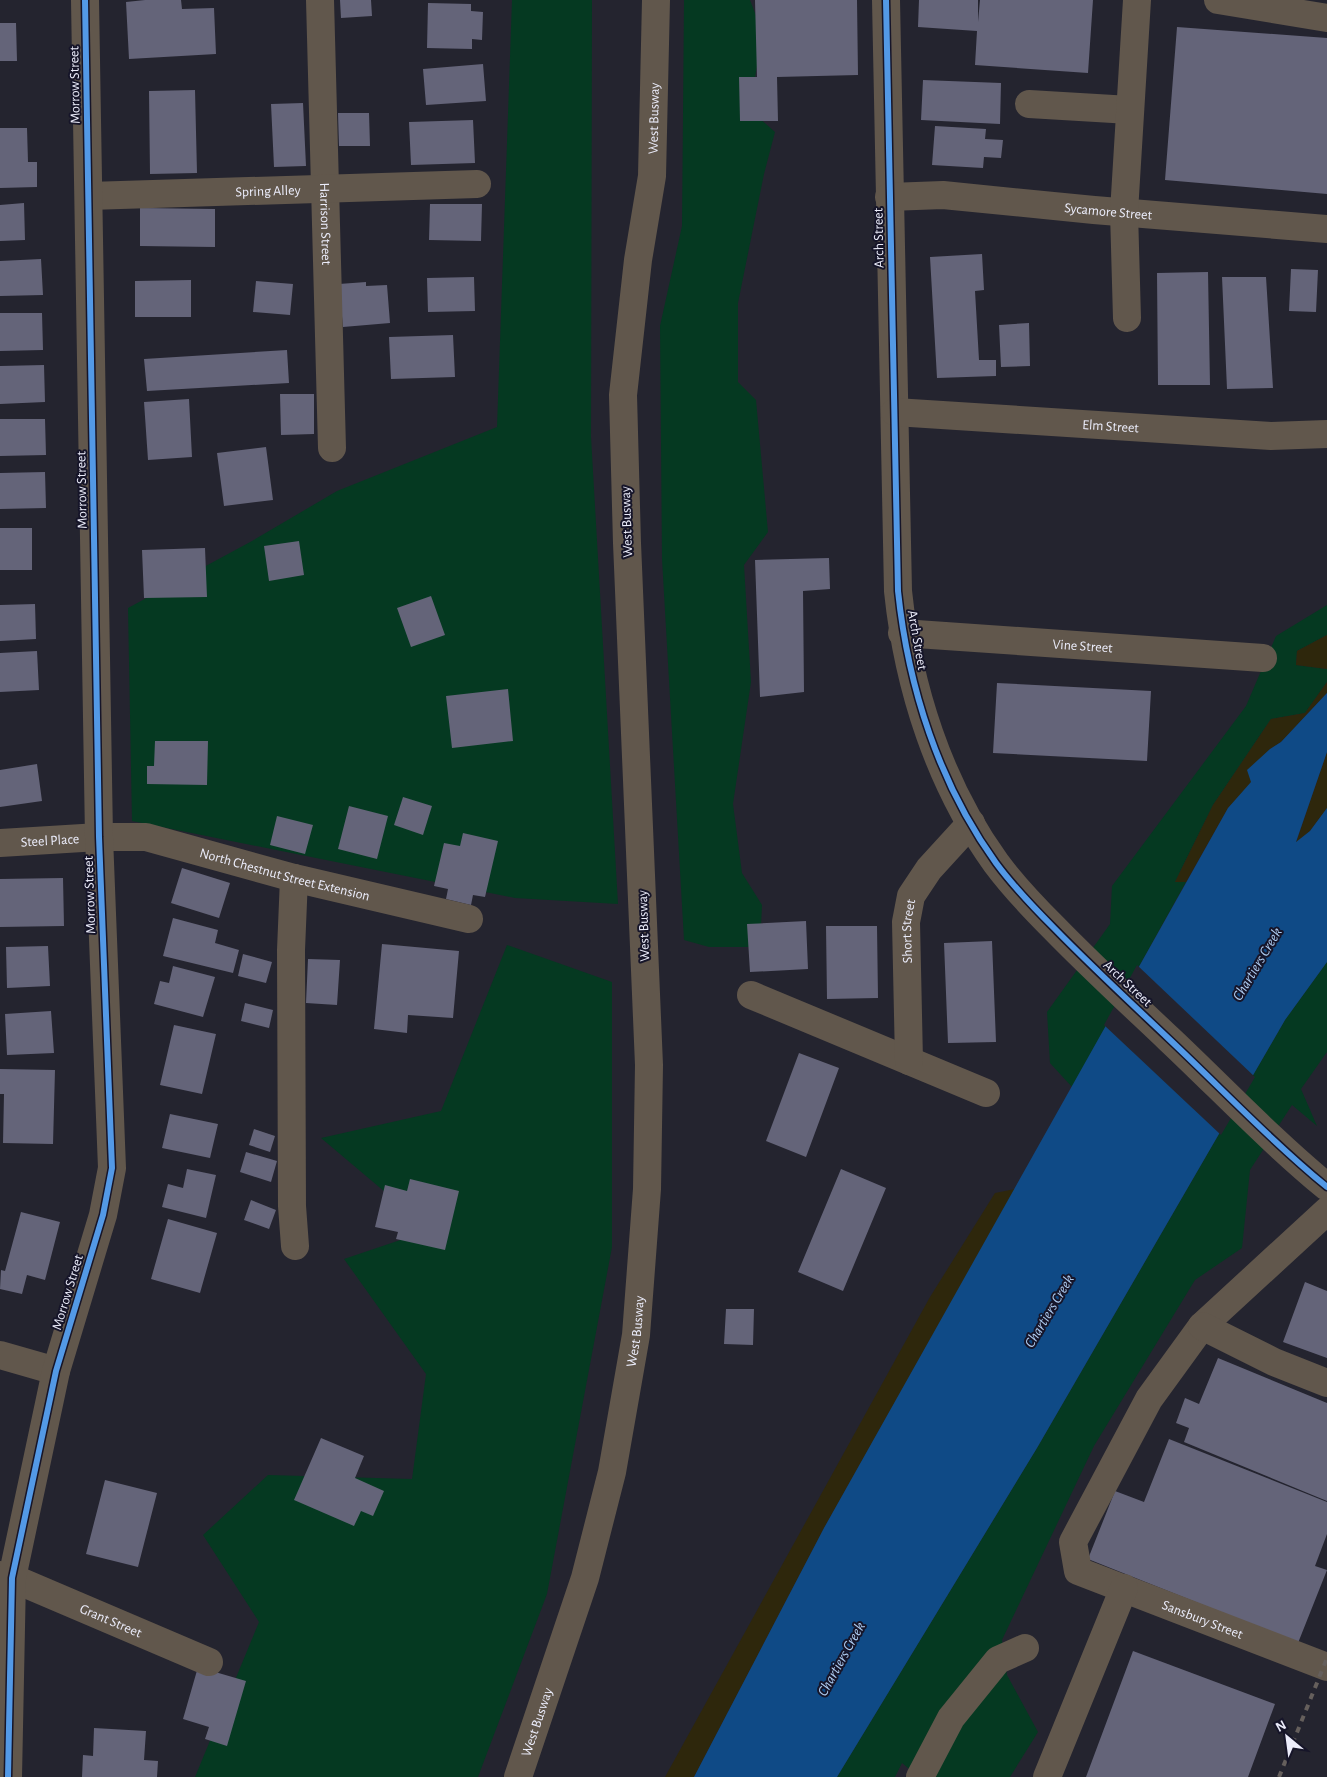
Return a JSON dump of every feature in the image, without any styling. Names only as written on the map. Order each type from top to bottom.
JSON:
[{"type":"street","name":"Morrow Street","points":[[8,1777],[6,1577],[56,1371],[103,1216],[112,1168],[99,837],[85,0]]},
{"type":"street","name":"Harrison Street","points":[[320,0],[332,448]]},
{"type":"street","name":"West Busway","points":[[518,1777],[585,1578],[612,1472],[636,1335],[644,1237],[647,1188],[649,1065],[627,552],[623,395],[638,260],[652,176],[656,0]]},
{"type":"street","name":"Arch Street","points":[[886,0],[895,412],[895,542],[902,633],[923,714],[944,768],[971,823],[996,864],[1032,905],[1082,956],[1327,1187]]},
{"type":"street","points":[[1127,318],[1124,212],[1137,0]]},
{"type":"street","points":[[1218,0],[1327,18]]},
{"type":"street","points":[[1029,104],[1130,110]]},
{"type":"street","name":"Spring Alley","points":[[89,196],[477,184]]},
{"type":"street","name":"Sycamore Street","points":[[889,197],[943,195],[1327,229]]},
{"type":"street","name":"Elm Street","points":[[895,412],[1271,436],[1327,434]]},
{"type":"street","name":"Vine Street","points":[[902,633],[1263,658]]},
{"type":"street","name":"Short Street","points":[[908,1061],[906,922],[910,896],[929,869],[971,823]]},
{"type":"street","name":"Steel Place","points":[[0,843],[99,837]]},
{"type":"street","name":"North Chestnut Street Extension","points":[[99,837],[146,837],[294,878],[469,920]]},
{"type":"street","points":[[294,878],[292,1206],[295,1246]]},
{"type":"street","points":[[751,995],[986,1093]]},
{"type":"street","points":[[1327,1211],[1202,1326],[1274,1362],[1327,1383]]},
{"type":"street","name":"Sansbury Street","points":[[1202,1326],[1149,1399],[1073,1542],[1078,1571],[1327,1667]]},
{"type":"street","points":[[0,1355],[56,1371]]},
{"type":"street","name":"Grant Street","points":[[6,1577],[209,1662]]},
{"type":"street","points":[[1047,1777],[1124,1588]]},
{"type":"street","points":[[920,1777],[951,1718],[998,1660],[1025,1648]]},
{"type":"green space","points":[[512,0],[592,0],[591,437],[618,904],[515,898],[132,821],[128,608],[252,541],[337,491],[497,427]]},
{"type":"green space","points":[[684,0],[750,0],[763,34],[749,109],[775,132],[764,174],[738,303],[738,382],[756,400],[768,532],[744,565],[751,682],[733,804],[742,873],[762,905],[760,947],[709,947],[684,940],[662,559],[660,326],[682,226]]},
{"type":"green space","points":[[1327,605],[1327,635],[1297,651],[1296,665],[1327,669],[1327,682],[1305,713],[1271,719],[1213,805],[1175,882],[1186,882],[1072,1087],[1050,1063],[1047,1012],[1110,924],[1112,886],[1246,706],[1276,636]]},
{"type":"green space","points":[[507,945],[612,982],[612,1247],[547,1594],[478,1777],[195,1777],[259,1622],[203,1535],[268,1475],[412,1479],[426,1374],[344,1259],[430,1230],[321,1138],[441,1111]]},
{"type":"green space","points":[[1327,962],[1327,1052],[1301,1089],[1317,1126],[1292,1105],[1250,1170],[1242,1248],[1195,1280],[1094,1446],[1002,1640],[1007,1675],[1038,1732],[1010,1777],[919,1777],[902,1763],[895,1777],[837,1777],[1037,1448],[1285,1020]]},
{"type":"sand","points":[[1327,635],[1327,669],[1296,665],[1297,651]]},
{"type":"sand","points":[[1327,682],[1327,693],[1281,742],[1270,749],[1252,782],[1228,808],[1186,882],[1175,882],[1213,805],[1271,719],[1305,713]]},
{"type":"sand","points":[[1327,752],[1327,808],[1310,831],[1296,843]]},
{"type":"sand","points":[[1015,1189],[824,1528],[694,1777],[665,1777],[930,1297],[995,1193]]},
{"type":"water","name":"Chartiers Creek","points":[[1327,693],[1327,752],[1296,842],[1310,831],[1327,808],[1327,962],[1285,1020],[1037,1448],[837,1777],[694,1777],[824,1528],[1228,808],[1251,782],[1247,770],[1270,749],[1281,742]]},
{"type":"pier","points":[[1137,965],[1255,1077],[1221,1135],[1104,1025]]},
{"type":"building","points":[[181,0],[182,9],[214,8],[216,54],[129,59],[126,2]]},
{"type":"building","points":[[340,0],[371,0],[372,16],[341,18]]},
{"type":"building","points":[[755,0],[857,0],[858,75],[777,77],[778,121],[740,121],[739,77],[757,77]]},
{"type":"building","points":[[919,0],[978,0],[978,22],[980,0],[1093,0],[1088,73],[975,65],[977,31],[918,27]]},
{"type":"building","points":[[428,3],[471,4],[471,11],[483,12],[482,40],[472,39],[472,49],[427,48]]},
{"type":"building","points":[[0,23],[16,23],[17,61],[0,61]]},
{"type":"building","points":[[1177,27],[1327,38],[1327,194],[1165,180]]},
{"type":"building","points":[[483,64],[486,101],[426,105],[423,69]]},
{"type":"building","points":[[923,80],[1001,83],[1000,124],[921,120]]},
{"type":"building","points":[[195,90],[197,173],[150,174],[149,91]]},
{"type":"building","points":[[303,103],[306,166],[274,167],[271,104]]},
{"type":"building","points":[[338,113],[369,113],[370,146],[339,146]]},
{"type":"building","points":[[473,120],[475,163],[411,165],[409,122]]},
{"type":"building","points":[[935,126],[986,129],[985,139],[1003,140],[1001,158],[984,157],[983,168],[932,165]]},
{"type":"building","points":[[0,128],[27,128],[28,162],[37,162],[37,187],[0,188]]},
{"type":"building","points":[[24,203],[25,240],[0,241],[0,205]]},
{"type":"building","points":[[430,204],[482,204],[481,241],[429,240]]},
{"type":"building","points":[[140,208],[215,209],[215,247],[140,246]]},
{"type":"building","points":[[982,254],[984,290],[975,291],[979,360],[996,360],[996,376],[937,378],[930,257]]},
{"type":"building","points":[[41,259],[43,295],[0,296],[0,261]]},
{"type":"building","points":[[1291,269],[1318,270],[1316,312],[1289,311]]},
{"type":"building","points":[[1208,272],[1210,385],[1158,385],[1157,273]]},
{"type":"building","points":[[474,277],[475,311],[428,312],[427,278]]},
{"type":"building","points":[[1222,277],[1266,277],[1273,388],[1227,389]]},
{"type":"building","points":[[191,280],[191,317],[135,317],[135,281]]},
{"type":"building","points":[[256,281],[293,284],[290,315],[253,312]]},
{"type":"building","points":[[366,282],[366,286],[387,285],[390,323],[343,327],[339,284]]},
{"type":"building","points":[[0,313],[42,313],[43,350],[0,351]]},
{"type":"building","points":[[1029,323],[1030,366],[1001,367],[999,325]]},
{"type":"building","points":[[453,335],[455,377],[391,379],[389,337]]},
{"type":"building","points":[[287,350],[289,383],[147,391],[144,359]]},
{"type":"building","points":[[44,365],[45,402],[0,404],[0,366]]},
{"type":"building","points":[[280,394],[314,394],[314,434],[281,435]]},
{"type":"building","points":[[189,399],[192,457],[148,460],[144,402]]},
{"type":"building","points":[[0,419],[45,419],[46,455],[0,456]]},
{"type":"building","points":[[266,447],[273,500],[224,506],[217,453]]},
{"type":"building","points":[[45,472],[46,508],[0,509],[0,473]]},
{"type":"building","points":[[0,528],[32,528],[32,570],[0,570]]},
{"type":"building","points":[[299,541],[304,575],[269,581],[264,546]]},
{"type":"building","points":[[205,548],[207,597],[144,598],[142,550]]},
{"type":"building","points":[[829,558],[830,589],[803,591],[804,692],[760,697],[755,560]]},
{"type":"building","points":[[431,596],[445,635],[411,647],[397,608]]},
{"type":"building","points":[[35,604],[36,639],[0,641],[0,605]]},
{"type":"building","points":[[37,651],[39,690],[0,692],[0,653]]},
{"type":"building","points":[[997,683],[1151,691],[1147,761],[993,753]]},
{"type":"building","points":[[508,689],[513,741],[452,748],[446,696]]},
{"type":"building","points":[[155,741],[208,741],[207,785],[147,784],[147,766],[154,766]]},
{"type":"building","points":[[37,764],[42,801],[0,807],[0,770]]},
{"type":"building","points":[[403,797],[432,806],[423,835],[394,825]]},
{"type":"building","points":[[349,806],[388,816],[377,859],[338,849]]},
{"type":"building","points":[[277,816],[313,825],[305,854],[270,845]]},
{"type":"building","points":[[463,833],[498,841],[485,897],[473,895],[471,905],[446,899],[448,889],[434,886],[444,843],[460,846]]},
{"type":"building","points":[[182,868],[230,883],[219,918],[171,903]]},
{"type":"building","points":[[63,878],[64,926],[0,927],[0,879]]},
{"type":"building","points":[[173,918],[218,930],[215,943],[239,950],[233,973],[163,956]]},
{"type":"building","points":[[806,921],[808,969],[750,972],[747,924]]},
{"type":"building","points":[[826,926],[877,926],[878,998],[827,999]]},
{"type":"building","points":[[992,941],[996,1042],[948,1043],[944,943]]},
{"type":"building","points":[[382,944],[459,951],[453,1018],[408,1015],[407,1033],[374,1029]]},
{"type":"building","points":[[48,946],[50,986],[7,988],[6,947]]},
{"type":"building","points":[[243,954],[272,962],[266,983],[238,976]]},
{"type":"building","points":[[308,959],[340,960],[337,1005],[306,1003]]},
{"type":"building","points":[[173,966],[215,977],[203,1017],[154,1004],[160,981],[169,983]]},
{"type":"building","points":[[245,1003],[273,1010],[269,1028],[241,1021]]},
{"type":"building","points":[[51,1011],[54,1053],[7,1055],[5,1014]]},
{"type":"building","points":[[174,1025],[216,1034],[202,1094],[160,1085]]},
{"type":"building","points":[[799,1053],[839,1068],[806,1157],[766,1141]]},
{"type":"building","points":[[0,1069],[55,1070],[53,1144],[3,1143],[4,1094],[0,1094]]},
{"type":"building","points":[[170,1114],[218,1124],[210,1158],[162,1148]]},
{"type":"building","points":[[254,1129],[275,1136],[270,1152],[249,1145]]},
{"type":"building","points":[[246,1152],[277,1161],[271,1182],[240,1172]]},
{"type":"building","points":[[187,1169],[216,1175],[206,1218],[162,1207],[168,1184],[183,1188]]},
{"type":"building","points":[[841,1169],[886,1188],[843,1291],[798,1272]]},
{"type":"building","points":[[410,1179],[459,1191],[445,1250],[396,1239],[398,1232],[375,1227],[385,1185],[407,1191]]},
{"type":"building","points":[[251,1200],[276,1210],[269,1229],[244,1220]]},
{"type":"building","points":[[21,1212],[60,1222],[45,1280],[27,1275],[22,1294],[0,1289],[1,1270],[5,1271]]},
{"type":"building","points":[[168,1219],[217,1233],[200,1293],[151,1279]]},
{"type":"building","points":[[1305,1282],[1327,1291],[1327,1358],[1283,1342]]},
{"type":"building","points":[[726,1309],[754,1309],[753,1345],[724,1344]]},
{"type":"building","points":[[1218,1358],[1327,1403],[1327,1501],[1184,1442],[1189,1428],[1176,1423],[1185,1398],[1199,1404]]},
{"type":"building","points":[[321,1438],[364,1456],[355,1478],[384,1491],[373,1516],[361,1511],[354,1526],[294,1500]]},
{"type":"building","points":[[1169,1439],[1327,1502],[1327,1534],[1315,1566],[1327,1570],[1298,1643],[1088,1559],[1115,1491],[1144,1502]]},
{"type":"building","points":[[105,1480],[157,1493],[138,1567],[86,1554]]},
{"type":"building","points":[[1133,1651],[1275,1704],[1248,1777],[1086,1777]]},
{"type":"building","points":[[198,1667],[246,1681],[227,1746],[205,1739],[209,1727],[183,1719]]},
{"type":"building","points":[[94,1728],[146,1731],[144,1760],[158,1761],[157,1777],[82,1777],[83,1755],[93,1756]]},
{"type":"railway","points":[[1279,1777],[1327,1658]]},
{"type":"cycle path","points":[[8,1777],[12,1578],[56,1371],[103,1215],[112,1168],[99,837],[85,0]]},
{"type":"cycle path","points":[[886,0],[898,591],[910,663],[929,733],[958,801],[976,833],[996,863],[1017,888],[1096,970],[1266,1133],[1327,1187]]}]
